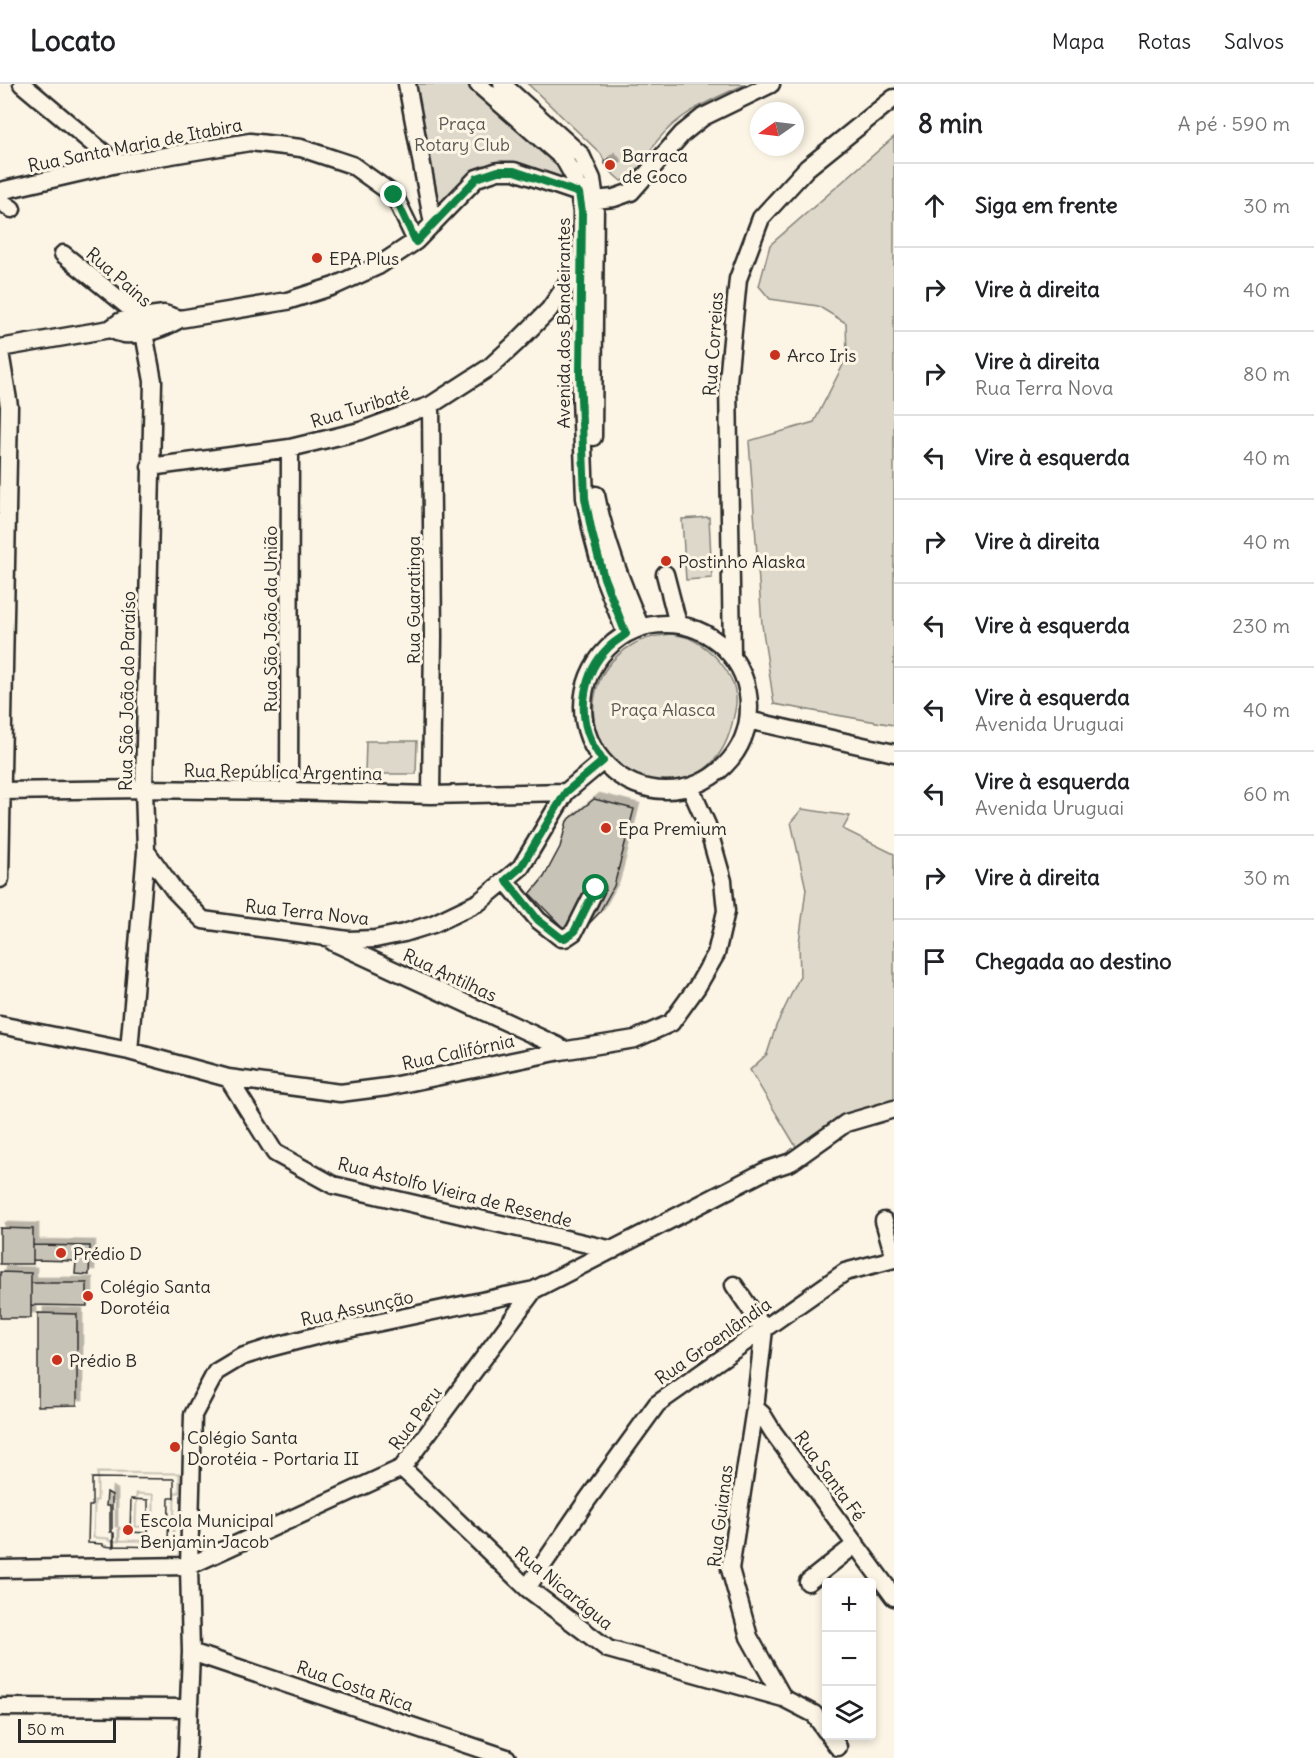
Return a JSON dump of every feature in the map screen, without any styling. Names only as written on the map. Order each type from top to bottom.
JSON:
[{"type":"street","points":[[22,84],[117,164]]},
{"type":"street","points":[[408,84],[433,224]]},
{"type":"street","name":"Avenida dos Bandeirantes","points":[[478,84],[564,159],[574,177],[579,193],[582,212],[580,373],[585,498],[604,578],[633,631]]},
{"type":"street","name":"Avenida dos Bandeirantes","points":[[502,84],[581,155],[592,179],[595,200],[593,465],[596,497],[633,631]]},
{"type":"street","points":[[0,879],[9,406],[0,350],[110,329],[124,334],[143,325],[166,327],[180,319],[287,301],[334,286],[378,266],[416,242],[477,178],[498,171],[514,171],[595,200],[614,198],[631,192],[682,134],[703,117],[771,84]]},
{"type":"street","name":"Rua Correias","points":[[732,656],[728,381],[738,279],[762,218],[807,168],[894,98]]},
{"type":"street","name":"Rua Santa Maria de Itabira","points":[[0,191],[117,164],[250,142],[301,148],[352,165],[394,195],[416,242]]},
{"type":"street","name":"Rua Pains","points":[[63,254],[143,325]]},
{"type":"street","name":"Rua Turibaté","points":[[549,310],[581,263]]},
{"type":"street","name":"Rua Turibaté","points":[[150,467],[290,448],[360,432],[431,405],[490,367],[549,310],[563,301],[580,304]]},
{"type":"street","name":"Rua São João do Paraíso","points":[[129,1051],[146,851],[144,789],[153,381],[143,325]]},
{"type":"street","name":"Rua Guaratinga","points":[[431,405],[432,795]]},
{"type":"street","name":"Rua São João da União","points":[[289,790],[290,448]]},
{"type":"street","points":[[665,574],[678,624]]},
{"type":"street","points":[[659,624],[678,624],[698,630],[717,641],[732,656],[743,676],[749,697],[748,720],[742,742],[729,762],[711,777],[690,787],[658,790],[628,781],[603,761],[590,740],[584,717],[585,692],[592,669],[606,649],[633,631],[659,624]]},
{"type":"street","points":[[748,720],[894,753]]},
{"type":"street","name":"Rua Terra Nova","points":[[146,851],[174,890],[203,920],[348,940],[375,939],[433,924],[479,902],[521,867],[566,792],[603,761]]},
{"type":"street","name":"Rua Califórnia","points":[[0,1025],[129,1051],[228,1078],[340,1093],[387,1087],[561,1051],[635,1039],[671,1023],[697,987],[716,954],[726,910],[723,880],[707,825],[690,787]]},
{"type":"street","name":"Rua República Argentina","points":[[1,791],[289,790],[432,795],[566,792]]},
{"type":"street","points":[[506,880],[538,920],[561,938],[574,932],[596,888]]},
{"type":"street","name":"Rua Antilhas","points":[[320,936],[558,1046],[561,1051]]},
{"type":"street","name":"Rua Astolfo Vieira de Resende","points":[[228,1078],[275,1153],[333,1185],[613,1250]]},
{"type":"street","name":"Rua Assunção","points":[[187,1758],[191,1652],[189,1566],[193,1415],[216,1372],[241,1358],[319,1335],[534,1290],[767,1170],[790,1162],[846,1123],[894,1109]]},
{"type":"street","points":[[884,1221],[894,1257]]},
{"type":"street","name":"Rua Groenlândia","points":[[527,1588],[657,1404],[845,1272],[894,1257]]},
{"type":"street","points":[[734,1285],[764,1329]]},
{"type":"street","name":"Rua Peru","points":[[189,1566],[402,1468],[534,1290]]},
{"type":"street","name":"Rua Guianas","points":[[764,1329],[755,1408],[730,1569],[749,1637],[783,1698]]},
{"type":"street","name":"Rua Santa Fé","points":[[755,1408],[762,1414],[894,1597]]},
{"type":"street","name":"Rua Nicarágua","points":[[402,1468],[527,1588],[608,1649],[783,1698],[814,1714],[822,1725]]},
{"type":"street","points":[[808,1582],[856,1544]]},
{"type":"street","points":[[0,1569],[189,1566]]},
{"type":"street","name":"Rua Costa Rica","points":[[191,1652],[507,1758]]},
{"type":"street","points":[[0,1707],[189,1708]]},
{"type":"green space","name":"Praça Rotary Club","points":[[412,84],[467,84],[554,159],[562,169],[563,178],[475,172],[437,206]]},
{"type":"green space","points":[[528,84],[746,84],[698,107],[676,122],[657,141],[637,170],[621,181],[609,169],[601,154]]},
{"type":"green space","points":[[894,137],[894,725],[774,704],[762,625],[749,441],[814,422],[847,357],[846,323],[818,306],[770,299],[759,286],[770,245]]},
{"type":"green space","points":[[709,517],[712,578],[686,580],[682,519]]},
{"type":"green space","name":"Praça Alasca","points":[[671,634],[689,638],[713,654],[731,679],[736,707],[721,751],[704,770],[681,780],[652,780],[628,772],[609,756],[595,726],[595,695],[607,667],[618,655],[641,641]]},
{"type":"green space","points":[[366,741],[417,741],[416,774],[365,774]]},
{"type":"green space","points":[[802,809],[850,816],[843,829],[894,854],[894,1113],[798,1150],[750,1070],[767,1054],[776,1026],[800,976],[799,943],[806,889],[791,822]]},
{"type":"building","name":"Barraca de Coco","points":[[609,158],[616,167],[610,171],[604,162]]},
{"type":"building","points":[[594,799],[634,809],[614,886],[599,913],[574,939],[530,894],[544,877],[560,847],[567,821]]},
{"type":"building","points":[[0,1228],[33,1229],[33,1264],[0,1264]]},
{"type":"building","name":"Prédio D","points":[[33,1245],[90,1246],[89,1275],[75,1274],[76,1261],[33,1260]]},
{"type":"building","points":[[0,1272],[31,1273],[31,1318],[0,1318]]},
{"type":"building","points":[[31,1283],[87,1283],[87,1306],[31,1305]]},
{"type":"building","name":"Prédio B","points":[[38,1313],[77,1314],[77,1405],[38,1406]]},
{"type":"building","name":"Escola Municipal Benjamin Jacob","points":[[92,1478],[174,1479],[174,1498],[169,1498],[168,1547],[114,1546],[114,1533],[113,1547],[88,1543],[89,1506],[92,1506]],"holes":[[[107,1492],[112,1495],[112,1532],[110,1532],[110,1506],[106,1506]],[[131,1499],[148,1500],[148,1533],[130,1532]]]},
{"type":"building","name":"Escola Municipal Benjamin Jacob","points":[[92,1478],[174,1479],[174,1498],[169,1498],[168,1547],[114,1546],[114,1533],[113,1547],[88,1543],[89,1506],[92,1506]],"holes":[[[107,1492],[112,1495],[112,1532],[110,1532],[110,1506],[106,1506]]]},
{"type":"building","points":[[107,1492],[112,1495],[112,1532],[110,1532],[110,1506],[106,1506]]},
{"type":"building","points":[[131,1499],[148,1500],[148,1533],[130,1532]]},
{"type":"place","name":"Barraca de Coco","points":[[610,165]]},
{"type":"place","name":"EPA Plus","points":[[317,258]]},
{"type":"place","name":"Arco Iris","points":[[775,355]]},
{"type":"place","name":"Postinho Alaska","points":[[666,561]]},
{"type":"place","name":"Epa Premium","points":[[606,828]]},
{"type":"place","name":"Prédio D","points":[[61,1253]]},
{"type":"place","name":"Colégio Santa Dorotéia","points":[[88,1296]]},
{"type":"place","name":"Prédio B","points":[[57,1360]]},
{"type":"place","name":"Colégio Santa Dorotéia - Portaria II","points":[[175,1447]]},
{"type":"place","name":"Escola Municipal Benjamin Jacob","points":[[128,1530]]},
{"type":"route","points":[[394,195],[416,242],[477,178],[498,171],[514,171],[579,193],[582,212],[580,373],[585,498],[604,578],[626,634],[606,649],[592,669],[585,692],[584,717],[590,740],[603,761],[566,792],[521,867],[506,880],[538,920],[561,938],[574,932],[596,888]]}]
